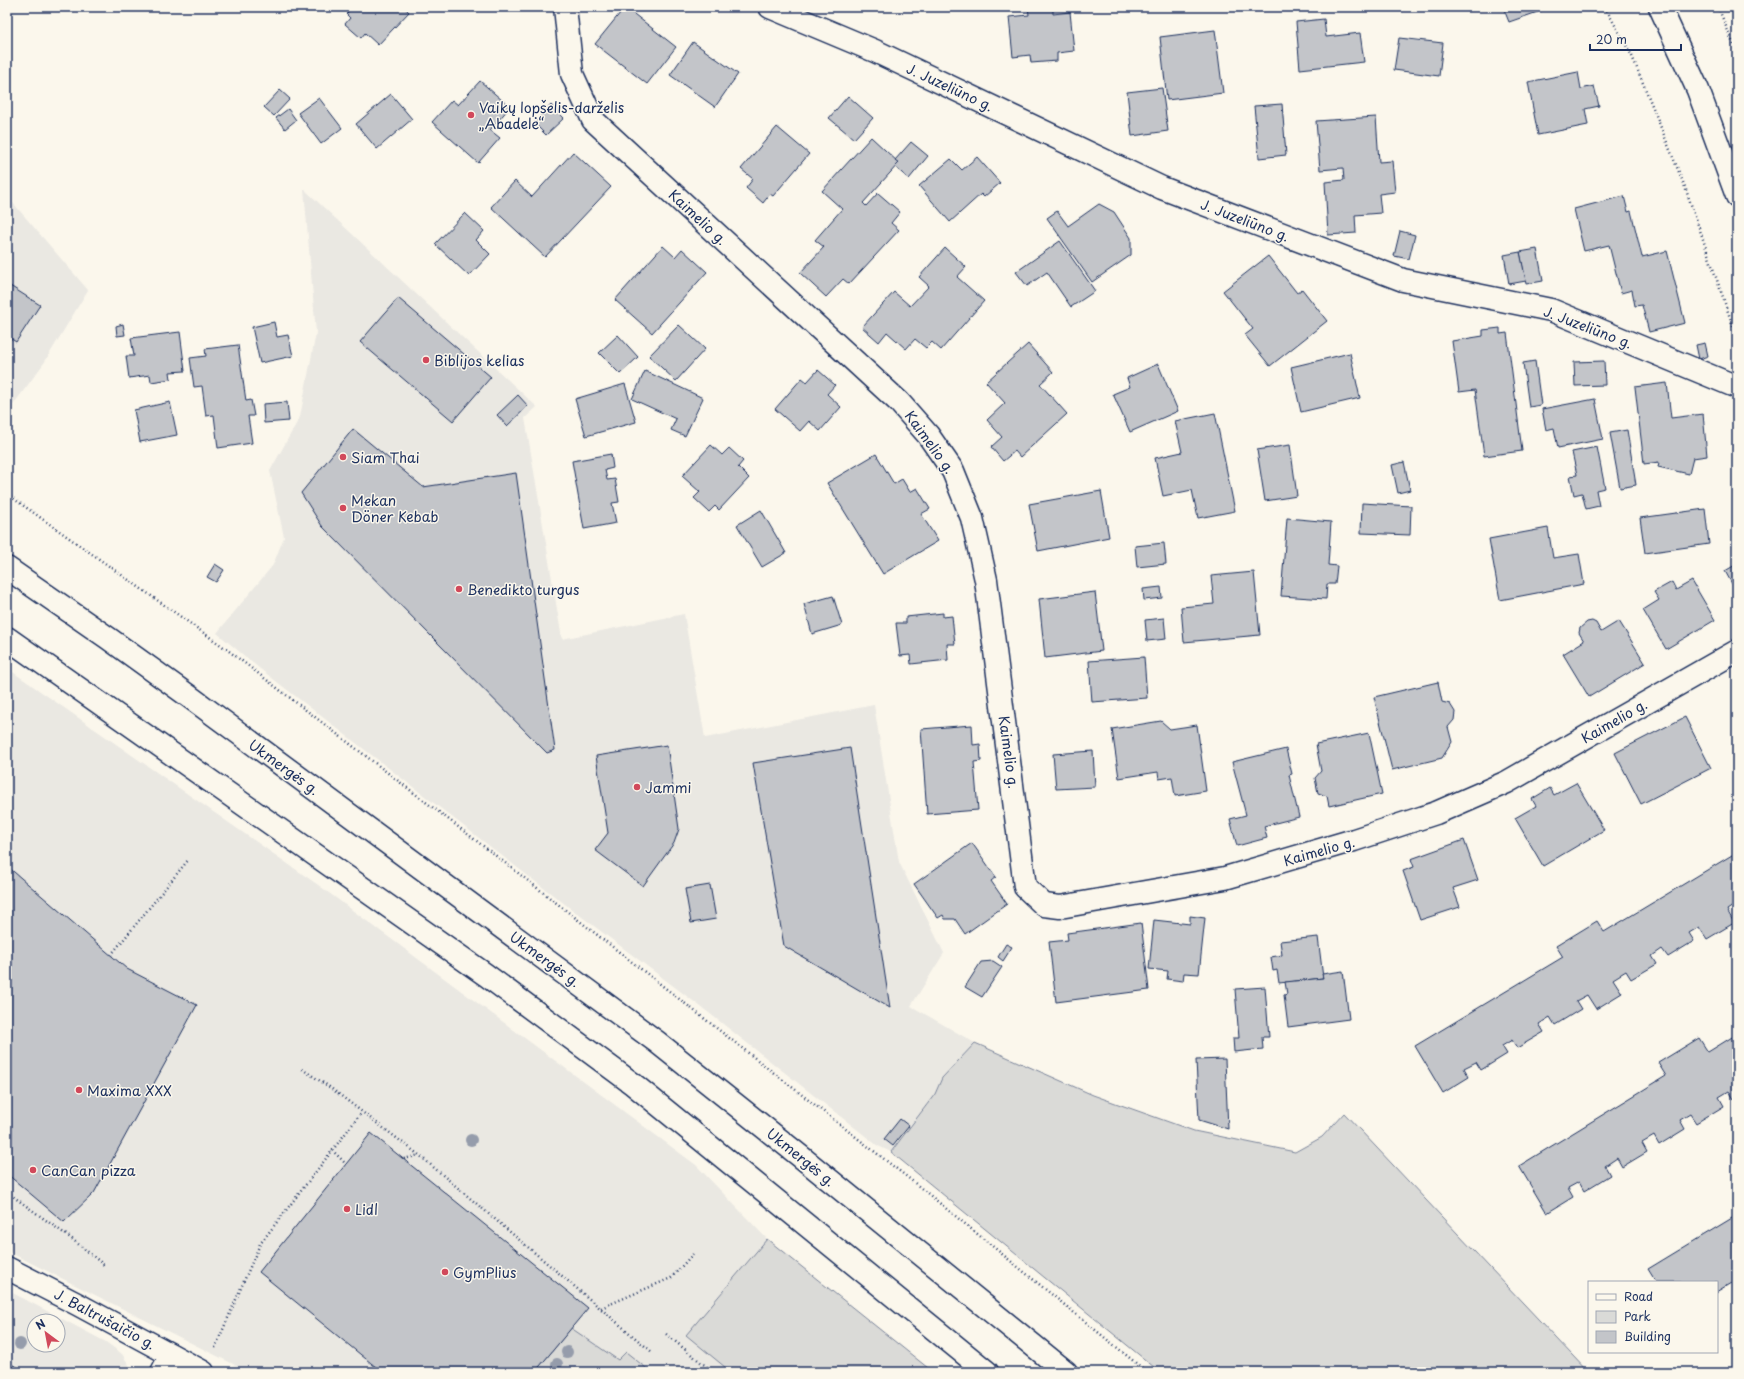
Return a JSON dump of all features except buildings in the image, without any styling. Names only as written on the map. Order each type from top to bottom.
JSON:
[{"type":"main road","name":"Kaimelio g.","points":[[565,7],[572,74],[593,120],[899,402],[928,435],[953,471],[972,518],[986,580],[1025,887],[1044,905],[1060,907],[1225,878],[1354,840],[1436,813],[1507,782],[1737,651]]},
{"type":"main road","name":"J. Juzeliūno g.","points":[[770,7],[875,51],[1162,188],[1403,280],[1551,310],[1737,387]]},
{"type":"main road","points":[[1660,7],[1698,90],[1737,196]]},
{"type":"main road","name":"Ukmergės g.","points":[[7,568],[190,697],[657,1042],[1066,1372]]},
{"type":"main road","points":[[7,638],[480,970],[633,1084],[988,1372]]},
{"type":"main road","name":"J. Baltrušaičio g.","points":[[7,1268],[167,1363],[207,1363]]},
{"type":"path","points":[[1605,7],[1632,56],[1682,180],[1737,338]]},
{"type":"path","points":[[1718,7],[1737,53]]},
{"type":"path","points":[[7,494],[225,648],[504,862],[916,1184],[1146,1372]]},
{"type":"path","points":[[111,955],[188,859]]},
{"type":"path","points":[[302,1069],[328,1086],[419,1155],[602,1308],[652,1352]]},
{"type":"path","points":[[207,1363],[260,1244],[362,1112]]},
{"type":"path","points":[[332,1150],[346,1164]]},
{"type":"path","points":[[404,1159],[419,1155]]},
{"type":"path","points":[[7,1192],[72,1239],[104,1265]]},
{"type":"path","points":[[602,1308],[671,1278],[693,1254]]},
{"type":"path","points":[[666,1334],[713,1372]]},
{"type":"shaded area","points":[[304,189],[537,407],[525,418],[562,639],[684,614],[705,738],[874,705],[899,862],[944,953],[911,1006],[975,1043],[942,1078],[935,1094],[891,1152],[878,1146],[709,1013],[545,889],[259,668],[217,633],[273,565],[284,537],[270,471],[300,417],[316,333]]},
{"type":"shaded area","points":[[7,196],[88,290],[44,363],[7,413]]},
{"type":"shaded area","points":[[7,668],[321,887],[696,1165],[767,1239],[933,1372],[249,1372],[7,1251]]},
{"type":"shaded area","points":[[7,1290],[51,1313],[26,1313],[26,1353],[66,1353],[66,1321],[106,1342],[122,1354],[129,1365],[131,1372],[7,1372]]},
{"type":"green space","points":[[975,1043],[1093,1095],[1194,1131],[1295,1152],[1322,1137],[1344,1113],[1588,1372],[1160,1372],[891,1152],[935,1094],[942,1078]]},
{"type":"green space","points":[[767,1239],[933,1372],[731,1372],[686,1335]]},
{"type":"green space","points":[[571,1328],[618,1360],[626,1352],[651,1372],[535,1372]]},
{"type":"place","name":"Vaikų lopšelis-darželis „Abadelė“","points":[[471,115]]},
{"type":"place","name":"Biblijos kelias","points":[[426,360]]},
{"type":"place","name":"Siam Thai","points":[[343,457]]},
{"type":"place","name":"Mekan Döner Kebab","points":[[343,508]]},
{"type":"place","name":"Benedikto turgus","points":[[459,589]]},
{"type":"place","name":"Jammi","points":[[637,787]]},
{"type":"place","name":"Maxima XXX","points":[[79,1090]]},
{"type":"place","name":"CanCan pizza","points":[[33,1170]]},
{"type":"place","name":"Lidl","points":[[347,1209]]},
{"type":"place","name":"GymPlius","points":[[445,1272]]}]
